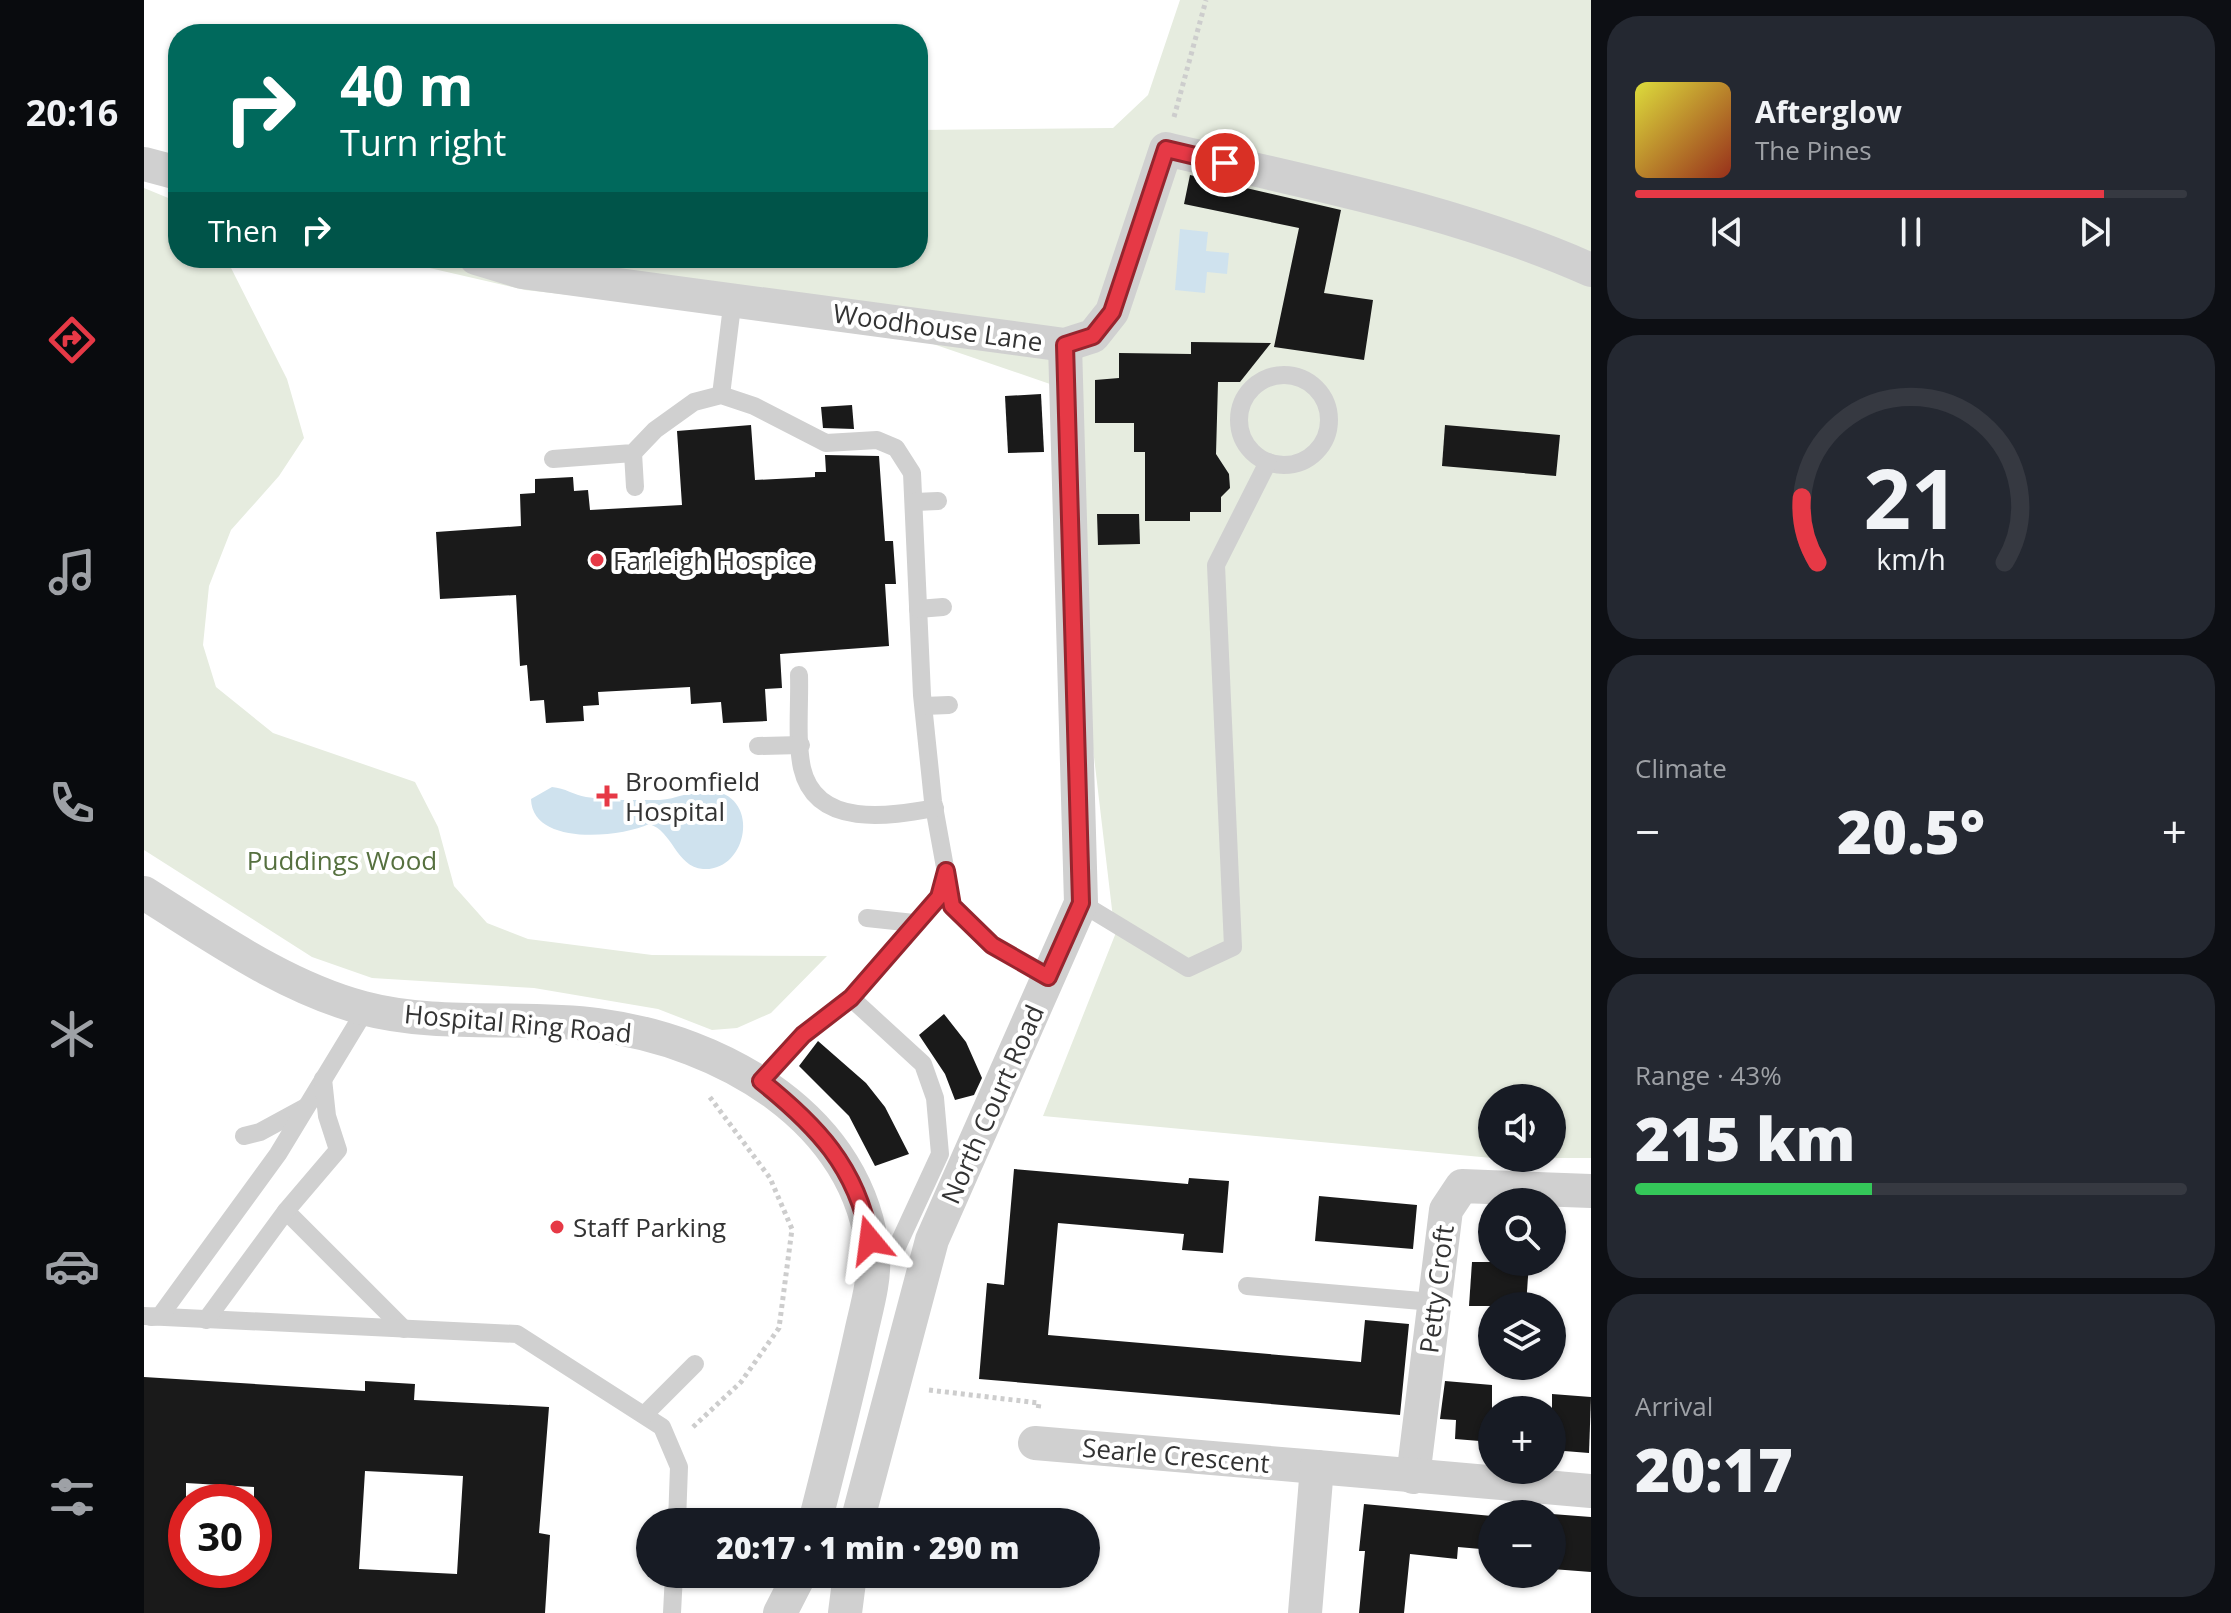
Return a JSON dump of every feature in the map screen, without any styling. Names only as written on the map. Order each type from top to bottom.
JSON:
[{"type":"street","points":[[1166,149],[1431,213],[1553,253],[1591,270]]},
{"type":"street","name":"Woodhouse Lane","points":[[509,268],[1065,345],[1093,336],[1112,312],[1166,149]]},
{"type":"street","points":[[144,164],[168,170]]},
{"type":"street","name":"North Court Road","points":[[861,1508],[932,1240],[1081,903],[1065,345]]},
{"type":"street","name":"Hospital Ring Road","points":[[144,893],[310,991],[366,1009],[431,1017],[599,1025],[667,1039],[761,1081],[793,1107],[832,1146],[867,1221],[866,1268],[849,1387],[819,1508]]},
{"type":"street","name":"Petty Croft","points":[[1413,1477],[1446,1210],[1462,1186],[1591,1191]]},
{"type":"street","name":"Searle Crescent","points":[[1035,1443],[1591,1491]]},
{"type":"street","points":[[1305,1613],[1317,1467]]},
{"type":"street","points":[[780,1613],[793,1588]]},
{"type":"street","points":[[845,1613],[848,1588]]},
{"type":"lane","points":[[721,395],[733,298]]},
{"type":"lane","points":[[1275,375],[1304,379],[1325,401],[1329,431],[1312,456],[1298,463],[1268,462],[1256,455],[1240,430],[1243,402],[1262,381],[1275,375]]},
{"type":"lane","points":[[553,459],[633,453],[655,430],[694,402],[721,395],[754,406],[826,443],[877,440],[896,448],[912,473],[924,706],[935,808],[952,906],[992,945],[1048,977]]},
{"type":"lane","points":[[633,453],[635,487]]},
{"type":"lane","points":[[1081,903],[1188,968],[1233,947],[1216,565],[1268,462]]},
{"type":"lane","points":[[915,502],[938,501]]},
{"type":"lane","points":[[918,609],[943,607]]},
{"type":"lane","points":[[799,675],[802,768],[809,784],[827,806],[853,814],[880,815],[935,808]]},
{"type":"lane","points":[[924,706],[949,705]]},
{"type":"lane","points":[[758,746],[801,745]]},
{"type":"lane","points":[[761,1081],[803,1035],[851,998],[939,897],[946,871]]},
{"type":"lane","points":[[867,918],[914,923]]},
{"type":"lane","points":[[851,998],[923,1064],[935,1098],[940,1154],[897,1247],[866,1268]]},
{"type":"lane","points":[[149,1316],[308,1106],[366,1009]]},
{"type":"lane","points":[[206,1320],[286,1211],[338,1150],[327,1116],[323,1077]]},
{"type":"lane","points":[[244,1136],[260,1132],[308,1106]]},
{"type":"lane","points":[[286,1211],[404,1329]]},
{"type":"lane","points":[[1247,1286],[1433,1302]]},
{"type":"lane","points":[[149,1316],[517,1334],[662,1427],[679,1467],[678,1508]]},
{"type":"lane","points":[[645,1414],[695,1364]]},
{"type":"lane","points":[[672,1613],[673,1588]]},
{"type":"path","points":[[1166,149],[1206,0]]},
{"type":"path","points":[[673,1450],[707,1410],[741,1382],[779,1328],[792,1229],[770,1178],[700,1085],[712,1057]]},
{"type":"path","points":[[892,1385],[1039,1403],[1035,1443]]},
{"type":"green space","points":[[1180,0],[1591,0],[1591,1158],[1566,1158],[1566,1084],[1478,1084],[1478,1157],[1043,1116],[1115,935],[1050,384],[895,331],[525,290],[429,268],[928,268],[928,130],[1113,128],[1148,95]]},
{"type":"green space","name":"Puddings Wood","points":[[144,188],[168,198],[168,268],[231,268],[287,379],[304,438],[279,476],[231,530],[209,586],[203,645],[216,687],[273,733],[415,782],[438,827],[454,886],[487,923],[528,939],[652,955],[827,956],[771,1013],[737,1028],[712,1030],[658,1009],[534,988],[372,978],[312,957],[144,850]]},
{"type":"water","points":[[1180,229],[1208,232],[1206,251],[1229,253],[1227,274],[1207,272],[1205,293],[1175,290]]},
{"type":"water","points":[[552,787],[586,797],[623,800],[660,800],[714,791],[729,797],[738,807],[743,820],[743,834],[730,859],[718,867],[694,867],[680,856],[664,834],[649,824],[599,835],[561,831],[546,825],[535,814],[531,799]]},
{"type":"building","points":[[1190,175],[1341,210],[1324,293],[1373,300],[1364,360],[1274,347],[1299,228],[1184,204]]},
{"type":"building","points":[[1191,342],[1271,343],[1240,382],[1218,382],[1216,454],[1229,474],[1230,488],[1221,497],[1221,512],[1190,512],[1190,521],[1145,521],[1145,452],[1134,452],[1134,423],[1095,423],[1095,380],[1119,378],[1119,353],[1191,354]]},
{"type":"building","points":[[1041,394],[1044,452],[1008,453],[1005,396]]},
{"type":"building","points":[[852,405],[854,429],[823,428],[821,407]]},
{"type":"building","name":"Farleigh Hospice","points":[[751,425],[755,480],[815,477],[815,472],[826,472],[825,455],[879,456],[885,541],[893,541],[896,584],[885,584],[889,646],[780,654],[782,688],[765,689],[767,721],[723,723],[721,702],[691,704],[690,687],[598,692],[599,705],[583,706],[584,721],[546,723],[544,700],[530,701],[527,665],[520,666],[516,595],[440,599],[436,532],[521,526],[520,494],[535,493],[535,479],[573,477],[574,491],[588,490],[590,510],[682,505],[677,431]]},
{"type":"building","points":[[1445,425],[1560,435],[1556,476],[1442,466]]},
{"type":"building","points":[[1097,514],[1139,514],[1140,544],[1098,545]]},
{"type":"building","points":[[944,1014],[966,1042],[982,1078],[974,1095],[955,1100],[945,1074],[919,1035]]},
{"type":"building","points":[[818,1041],[866,1083],[885,1107],[909,1154],[875,1166],[849,1116],[799,1066]]},
{"type":"building","points":[[1014,1169],[1188,1184],[1189,1178],[1229,1181],[1223,1253],[1182,1250],[1184,1234],[1058,1223],[1048,1335],[1361,1362],[1365,1320],[1409,1324],[1400,1415],[979,1379],[987,1283],[1004,1285]]},
{"type":"building","points":[[1319,1196],[1417,1205],[1413,1249],[1315,1241]]},
{"type":"building","points":[[1472,1262],[1478,1262],[1478,1276],[1528,1276],[1527,1292],[1478,1292],[1478,1306],[1469,1306]]},
{"type":"building","points":[[144,1377],[365,1391],[365,1381],[415,1384],[414,1400],[549,1407],[539,1533],[550,1535],[545,1613],[144,1613]],"holes":[[[365,1471],[463,1476],[457,1574],[359,1569]]]},
{"type":"building","points":[[1445,1381],[1492,1385],[1492,1396],[1478,1396],[1478,1441],[1455,1439],[1456,1420],[1440,1419]]},
{"type":"building","points":[[1552,1394],[1591,1397],[1589,1453],[1566,1451],[1566,1396]]},
{"type":"building","points":[[1364,1504],[1478,1515],[1478,1549],[1458,1547],[1457,1559],[1410,1554],[1404,1613],[1359,1613],[1365,1551],[1359,1551]]},
{"type":"building","points":[[1566,1515],[1591,1517],[1591,1572],[1566,1570]]},
{"type":"place","name":"Farleigh Hospice","points":[[597,560]]},
{"type":"place","name":"Broomfield Hospital","points":[[607,796]]},
{"type":"place","name":"Staff Parking","points":[[557,1227]]},
{"type":"route","points":[[870,1240],[867,1221],[832,1146],[793,1107],[761,1081],[803,1035],[851,998],[939,897],[946,871],[952,906],[992,945],[1048,977],[1081,903],[1065,345],[1093,336],[1112,312],[1166,149],[1225,163]]}]
